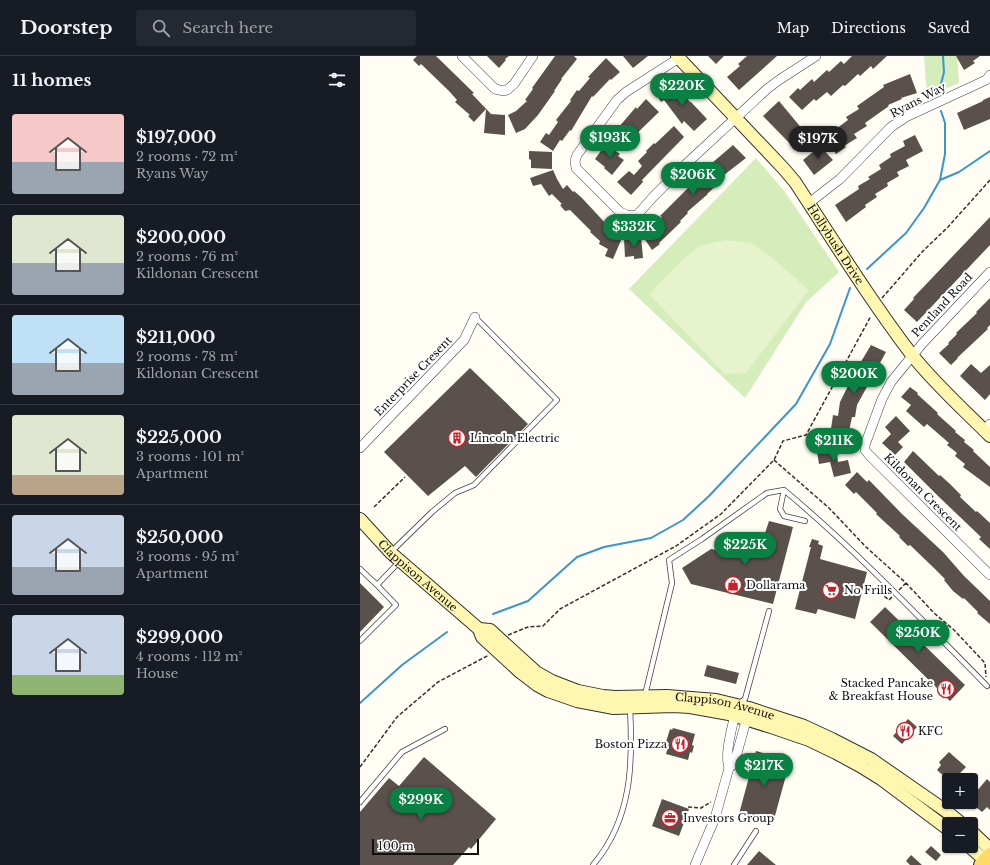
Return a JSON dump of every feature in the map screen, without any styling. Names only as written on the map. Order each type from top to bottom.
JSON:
[{"type":"main road","name":"Hollybush Drive","points":[[678,57],[784,169],[809,203],[890,325],[913,356],[948,394],[988,430]]},
{"type":"main road","name":"Clappison Avenue","points":[[360,519],[395,557],[480,629],[490,630],[512,657],[572,694],[614,708],[673,706],[743,709],[836,753],[881,779],[942,825]]},
{"type":"main road","name":"Clappison Avenue","points":[[572,694],[644,698],[667,696],[716,700],[804,726],[832,738],[865,756],[905,782],[952,817]]},
{"type":"main road","points":[[978,843],[987,859]]},
{"type":"main road","points":[[978,852],[987,859]]},
{"type":"street","points":[[462,56],[495,89],[504,91],[514,84],[533,56]]},
{"type":"street","points":[[678,57],[626,92],[617,100],[577,155],[575,161],[576,168],[620,212],[627,215],[633,216],[638,214],[652,197],[735,118],[779,80],[814,56]]},
{"type":"street","name":"Ryans Way","points":[[809,203],[840,179],[891,127],[906,117],[986,80],[990,74]]},
{"type":"street","name":"Pentland Road","points":[[913,356],[922,344],[990,272]]},
{"type":"street","name":"Enterprise Cresent","points":[[360,448],[464,340],[475,317]]},
{"type":"street","name":"Kildonan Crescent","points":[[913,356],[886,390],[867,439],[865,450],[990,575]]},
{"type":"street","points":[[695,865],[715,818],[729,768],[729,750],[743,709]]},
{"type":"lane","points":[[377,585],[395,557],[438,507],[455,493],[474,485],[557,400],[475,317]]},
{"type":"lane","points":[[784,490],[808,510],[879,576],[987,686]]},
{"type":"lane","points":[[784,490],[780,509],[784,516],[805,521]]},
{"type":"lane","points":[[644,698],[672,584],[669,560],[702,540],[767,494],[784,490]]},
{"type":"lane","points":[[360,569],[396,605],[360,641]]},
{"type":"lane","points":[[743,709],[770,611]]},
{"type":"lane","points":[[593,865],[611,840],[621,817],[632,758],[630,708]]},
{"type":"lane","points":[[360,802],[402,752],[445,729]]},
{"type":"lane","points":[[734,865],[756,831]]},
{"type":"path","points":[[881,300],[923,251],[948,227],[990,180]]},
{"type":"path","points":[[506,636],[528,627],[544,626],[560,610],[676,546],[721,514],[774,460],[784,441],[806,435],[873,313]]},
{"type":"path","points":[[774,460],[829,508],[866,547],[906,583],[934,613],[954,630],[985,663],[987,686]]},
{"type":"path","points":[[374,507],[405,478]]},
{"type":"path","points":[[360,767],[397,717],[438,682],[488,656]]},
{"type":"path","points":[[688,807],[701,808],[712,802],[720,801]]},
{"type":"green space","points":[[924,56],[957,56],[959,83],[927,96]]},
{"type":"green space","points":[[756,158],[785,192],[839,272],[806,302],[745,398],[629,289]]},
{"type":"green space","points":[[726,240],[751,243],[770,256],[809,290],[746,373],[725,374],[649,294],[689,254],[702,245]]},
{"type":"building","points":[[417,56],[436,56],[474,93],[472,94],[491,114],[505,115],[505,135],[484,133],[486,109],[474,122],[468,116],[470,115],[455,102],[457,100],[449,91],[421,64],[419,66],[413,60]]},
{"type":"building","points":[[487,56],[509,56],[499,68]]},
{"type":"building","points":[[555,56],[574,56],[577,59],[561,79],[555,91],[538,115],[525,129],[516,133],[508,115],[516,111],[527,101],[525,100],[533,89],[532,88]]},
{"type":"building","points":[[623,56],[648,56],[633,68]]},
{"type":"building","points":[[708,56],[724,56],[716,64]]},
{"type":"building","points":[[747,56],[777,56],[739,90],[727,77],[740,66],[738,64]]},
{"type":"building","points":[[852,56],[887,56],[873,69],[871,66],[860,76],[858,74],[831,96],[827,92],[816,101],[814,99],[802,110],[789,97],[798,88],[800,90],[812,79],[814,82],[827,70],[829,72],[841,61],[844,64]]},
{"type":"building","points":[[956,56],[980,56],[973,61],[975,63],[964,70]]},
{"type":"building","points":[[606,58],[620,72],[611,80],[610,79],[593,97],[592,96],[571,131],[570,130],[562,141],[560,140],[553,151],[540,142],[546,133],[549,135],[558,122],[556,120],[571,101],[570,100],[577,90],[579,91],[590,78],[588,77]]},
{"type":"building","points":[[910,74],[917,93],[901,98],[902,99],[888,105],[889,106],[865,123],[867,126],[854,134],[857,138],[844,146],[846,147],[836,154],[825,137],[848,120],[846,117],[859,109],[857,106],[884,87],[883,85]]},
{"type":"building","points":[[674,83],[680,93],[682,92],[707,119],[694,131],[684,121],[682,124],[664,100],[661,102],[656,94]]},
{"type":"building","points":[[990,97],[990,119],[964,130],[957,113]]},
{"type":"building","points":[[646,99],[659,112],[631,139],[633,141],[625,148],[612,135],[636,107],[637,109]]},
{"type":"building","points":[[779,101],[803,130],[812,138],[798,152],[763,116]]},
{"type":"building","points":[[674,126],[684,137],[642,180],[643,182],[631,195],[617,182],[629,171],[634,175],[642,166],[638,161],[647,152],[646,151]]},
{"type":"building","points":[[915,135],[923,151],[906,160],[909,166],[897,172],[899,176],[887,183],[888,186],[875,194],[877,197],[865,205],[866,207],[846,222],[835,205],[859,189],[858,186],[870,179],[868,177],[881,169],[879,165],[891,157],[890,154],[905,146],[903,141]]},
{"type":"building","points":[[606,144],[620,154],[618,156],[624,160],[612,175],[595,159]]},
{"type":"building","points":[[733,145],[746,158],[724,175],[725,176],[716,184],[717,185],[687,212],[688,213],[680,221],[681,222],[659,243],[660,244],[652,250],[642,235],[653,228],[652,227],[662,217],[660,216],[706,170],[705,169]]},
{"type":"building","points":[[820,146],[833,160],[814,175],[803,160]]},
{"type":"building","points":[[529,151],[552,152],[552,169],[531,168]]},
{"type":"building","points":[[553,170],[563,189],[567,185],[573,192],[574,191],[582,198],[608,226],[604,229],[622,238],[613,259],[605,256],[608,249],[599,244],[600,241],[570,210],[565,211],[560,205],[562,204],[552,194],[549,196],[541,184],[533,186],[530,178]]},
{"type":"building","points":[[990,217],[990,245],[917,322],[904,310],[914,299],[913,298]]},
{"type":"building","points":[[641,236],[643,258],[634,259],[634,256],[625,257],[624,239],[638,238]]},
{"type":"building","points":[[990,298],[990,325],[987,328],[988,329],[951,365],[939,353],[949,344],[948,343],[957,334],[956,333]]},
{"type":"building","points":[[871,345],[886,352],[857,405],[855,417],[852,417],[849,431],[841,430],[839,444],[822,441],[824,428],[831,429],[833,415],[838,416],[840,402],[856,370]]},
{"type":"building","points":[[971,364],[981,373],[990,365],[990,394],[985,400],[960,376]]},
{"type":"building","name":"Lincoln Electric","points":[[470,368],[528,424],[476,477],[465,466],[428,496],[384,452]]},
{"type":"building","points":[[910,387],[918,393],[917,394],[965,440],[964,442],[990,467],[990,487],[963,467],[965,464],[955,456],[957,453],[947,445],[949,443],[927,424],[924,427],[906,411],[911,405],[901,397]]},
{"type":"building","points":[[896,416],[910,431],[898,442],[903,447],[895,455],[882,443],[891,434],[885,427]]},
{"type":"building","points":[[836,448],[838,462],[848,460],[851,473],[834,477],[830,462],[819,464],[817,452]]},
{"type":"building","points":[[913,451],[939,476],[940,475],[950,484],[961,495],[960,497],[976,512],[977,511],[990,523],[990,549],[979,539],[981,537],[904,462]]},
{"type":"building","points":[[857,472],[867,482],[869,480],[902,514],[943,552],[964,576],[990,601],[990,624],[977,613],[978,612],[964,598],[963,599],[953,591],[944,580],[945,579],[910,545],[908,546],[856,492],[854,494],[845,485]]},
{"type":"building","points":[[769,521],[793,527],[773,604],[691,584],[682,568],[711,549],[728,552],[732,540],[752,544],[754,537],[763,539]]},
{"type":"building","name":"No Frills","points":[[812,539],[819,541],[818,544],[823,546],[820,559],[867,572],[855,619],[818,609],[816,614],[795,609]]},
{"type":"building","points":[[360,583],[384,607],[360,632]]},
{"type":"building","points":[[885,607],[965,685],[950,701],[870,622]]},
{"type":"building","points":[[707,665],[739,673],[736,684],[704,676]]},
{"type":"building","name":"KFC","points":[[908,719],[917,727],[902,744],[893,736]]},
{"type":"building","name":"Boston Pizza","points":[[673,728],[695,734],[692,745],[694,746],[692,753],[690,752],[688,760],[666,754],[669,743],[666,742],[670,729],[672,730]]},
{"type":"building","points":[[756,751],[790,761],[773,823],[739,814]]},
{"type":"building","points":[[949,752],[966,767],[960,773],[942,773],[942,775],[937,770],[941,765],[939,762]]},
{"type":"building","points":[[424,757],[496,819],[471,849],[469,847],[453,865],[360,865],[360,812],[389,778],[399,786]]},
{"type":"building","points":[[987,779],[990,782],[990,810],[987,807],[982,812],[978,809],[978,790]]},
{"type":"building","name":"Investors Group","points":[[662,799],[689,809],[679,836],[652,826]]},
{"type":"building","points":[[931,846],[941,855],[936,861],[925,852]]},
{"type":"building","points":[[759,851],[776,865],[747,865]]},
{"type":"building","points":[[911,855],[922,865],[910,865],[906,861]]},
{"type":"waterway","points":[[939,92],[944,72],[943,56]]},
{"type":"waterway","points":[[867,269],[906,233],[924,208],[940,180],[945,154],[945,123],[941,111]]},
{"type":"waterway","points":[[940,180],[959,172],[990,151]]},
{"type":"waterway","points":[[493,614],[528,601],[577,557],[604,547],[651,538],[683,520],[709,496],[796,404],[830,344],[850,288]]},
{"type":"waterway","points":[[360,703],[402,665],[447,632]]},
{"type":"place","name":"Lincoln Electric","points":[[457,438]]},
{"type":"place","name":"Dollarama","points":[[733,585]]},
{"type":"place","name":"No Frills","points":[[831,590]]},
{"type":"place","name":"Stacked Pancake & Breakfast House","points":[[946,689]]},
{"type":"place","name":"KFC","points":[[905,731]]},
{"type":"place","name":"Boston Pizza","points":[[680,744]]},
{"type":"place","name":"Investors Group","points":[[670,818]]}]
